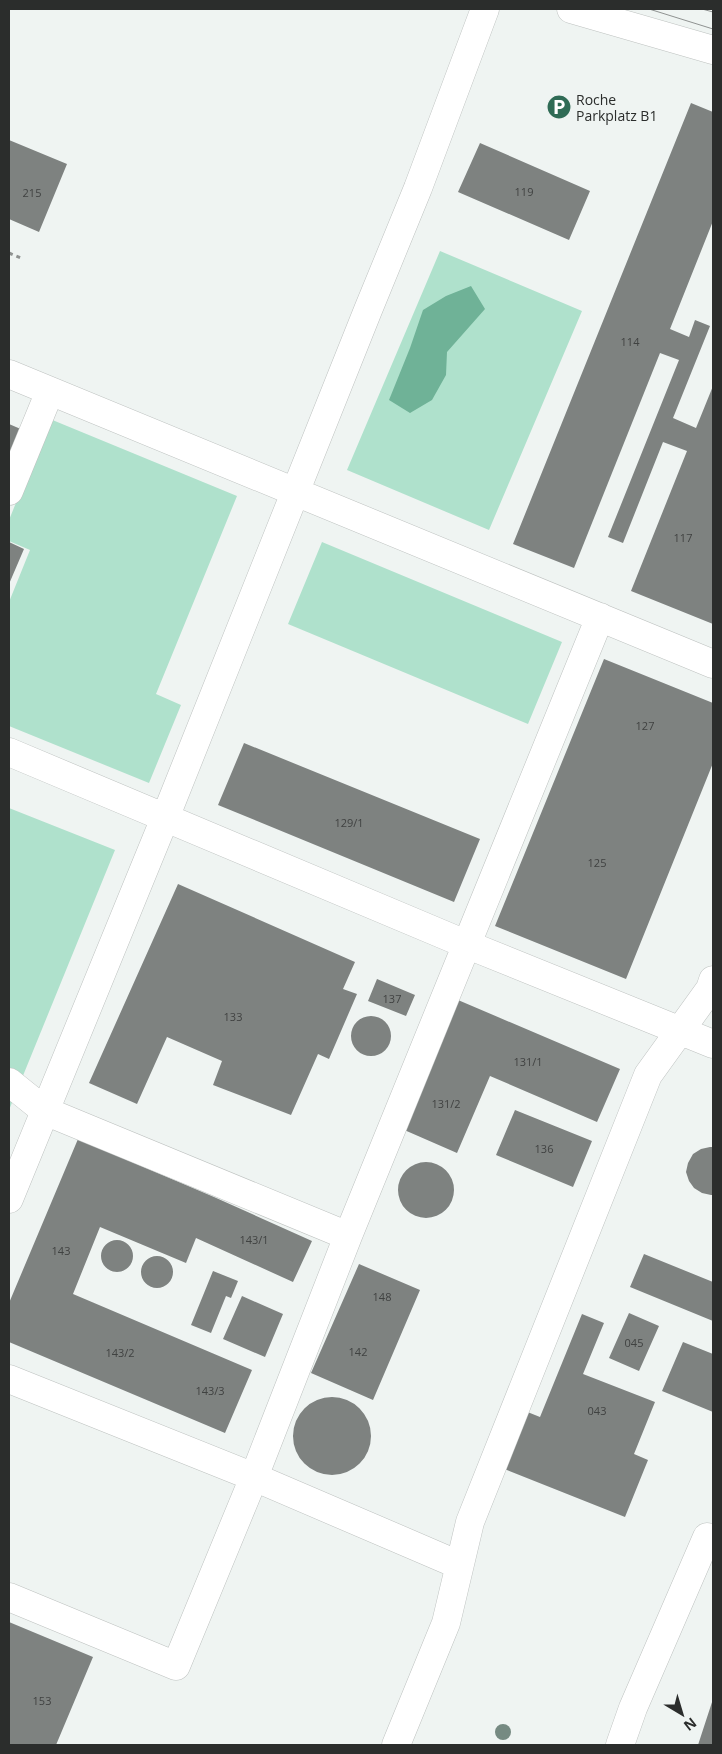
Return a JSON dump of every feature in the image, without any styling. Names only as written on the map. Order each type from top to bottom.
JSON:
[{"type":"street","points":[[9,1199],[165,818],[418,188],[485,9]]},
{"type":"street","points":[[570,9],[713,50]]},
{"type":"street","points":[[9,374],[713,664]]},
{"type":"street","points":[[9,491],[50,391]]},
{"type":"street","points":[[9,1597],[176,1666],[254,1477],[348,1236],[600,617]]},
{"type":"street","points":[[9,752],[468,945],[713,1044]]},
{"type":"street","points":[[396,1745],[446,1623],[470,1522],[648,1075],[710,989],[713,980]]},
{"type":"street","points":[[9,1082],[45,1110],[348,1236]]},
{"type":"street","points":[[9,1378],[254,1477],[459,1565]]},
{"type":"street","points":[[620,1745],[633,1708],[710,1538]]},
{"type":"path","points":[[9,253],[21,258]]},
{"type":"shaded area","points":[[440,251],[582,311],[489,530],[347,470]]},
{"type":"shaded area","points":[[471,286],[485,309],[447,352],[446,375],[432,400],[410,413],[389,400],[423,310],[446,296]]},
{"type":"shaded area","points":[[50,419],[237,496],[156,694],[181,705],[149,783],[9,726],[9,602],[30,550],[9,541],[9,520]]},
{"type":"shaded area","points":[[322,542],[562,642],[528,724],[288,624]]},
{"type":"shaded area","points":[[9,808],[115,850],[9,1110]]},
{"type":"building","points":[[691,103],[713,112],[713,221],[670,329],[689,337],[695,320],[710,326],[673,418],[696,428],[713,386],[713,624],[631,591],[687,451],[663,442],[623,543],[608,537],[679,360],[660,353],[574,568],[513,544]]},
{"type":"building","points":[[9,140],[67,164],[39,232],[9,219]]},
{"type":"building","points":[[480,143],[590,191],[569,240],[458,192]]},
{"type":"building","points":[[9,424],[23,430],[9,463]]},
{"type":"building","points":[[9,542],[24,549],[9,584]]},
{"type":"building","points":[[604,659],[713,703],[713,763],[626,979],[495,926]]},
{"type":"building","points":[[244,743],[480,839],[454,902],[218,805]]},
{"type":"building","points":[[178,884],[355,962],[343,989],[357,994],[329,1059],[318,1054],[291,1115],[213,1085],[222,1061],[167,1037],[137,1104],[89,1083]]},
{"type":"building","points":[[377,979],[415,995],[406,1016],[368,1001]]},
{"type":"building","points":[[458,1000],[620,1069],[597,1122],[490,1076],[457,1153],[402,1129]]},
{"type":"building","points":[[371,1016],[385,1022],[391,1036],[385,1050],[371,1056],[357,1050],[351,1036],[357,1022]]},
{"type":"building","points":[[515,1110],[592,1141],[573,1187],[496,1155]]},
{"type":"building","points":[[78,1139],[312,1241],[293,1282],[196,1238],[186,1263],[100,1227],[73,1294],[252,1370],[225,1433],[9,1342],[9,1303]]},
{"type":"building","points":[[713,1147],[713,1195],[702,1193],[694,1188],[686,1172],[693,1154],[701,1149]]},
{"type":"building","points":[[420,1162],[432,1162],[446,1170],[454,1184],[452,1201],[446,1210],[432,1218],[420,1218],[410,1213],[403,1206],[398,1196],[398,1184],[403,1174],[410,1167]]},
{"type":"building","points":[[117,1240],[123,1241],[128,1245],[132,1250],[132,1262],[128,1267],[123,1271],[117,1272],[111,1271],[106,1267],[102,1262],[101,1256],[102,1250],[106,1245],[111,1241]]},
{"type":"building","points":[[644,1254],[713,1282],[713,1321],[630,1287]]},
{"type":"building","points":[[157,1256],[163,1257],[168,1261],[172,1266],[172,1278],[168,1283],[163,1287],[157,1288],[151,1287],[146,1283],[142,1278],[141,1272],[142,1266],[146,1261],[151,1257]]},
{"type":"building","points":[[359,1264],[420,1290],[373,1400],[311,1373]]},
{"type":"building","points":[[213,1271],[238,1281],[231,1298],[226,1296],[211,1333],[191,1325]]},
{"type":"building","points":[[242,1296],[283,1314],[265,1357],[223,1339]]},
{"type":"building","points":[[629,1313],[659,1326],[639,1371],[609,1358]]},
{"type":"building","points":[[582,1314],[604,1323],[583,1374],[655,1402],[634,1454],[648,1460],[625,1517],[502,1468],[525,1411],[540,1417]]},
{"type":"building","points":[[683,1342],[713,1354],[713,1412],[662,1391]]},
{"type":"building","points":[[332,1397],[347,1400],[360,1408],[368,1421],[371,1436],[368,1451],[360,1464],[347,1472],[332,1475],[317,1472],[304,1464],[296,1451],[293,1436],[296,1421],[304,1408],[317,1400]]},
{"type":"building","points":[[9,1622],[93,1657],[56,1745],[9,1744]]},
{"type":"building","points":[[713,1699],[713,1745],[698,1745]]},
{"type":"tram line","points":[[649,9],[713,29]]},
{"type":"tram line","points":[[702,9],[713,12]]},
{"type":"place","name":"Roche Parkplatz B1","points":[[559,107]]}]
